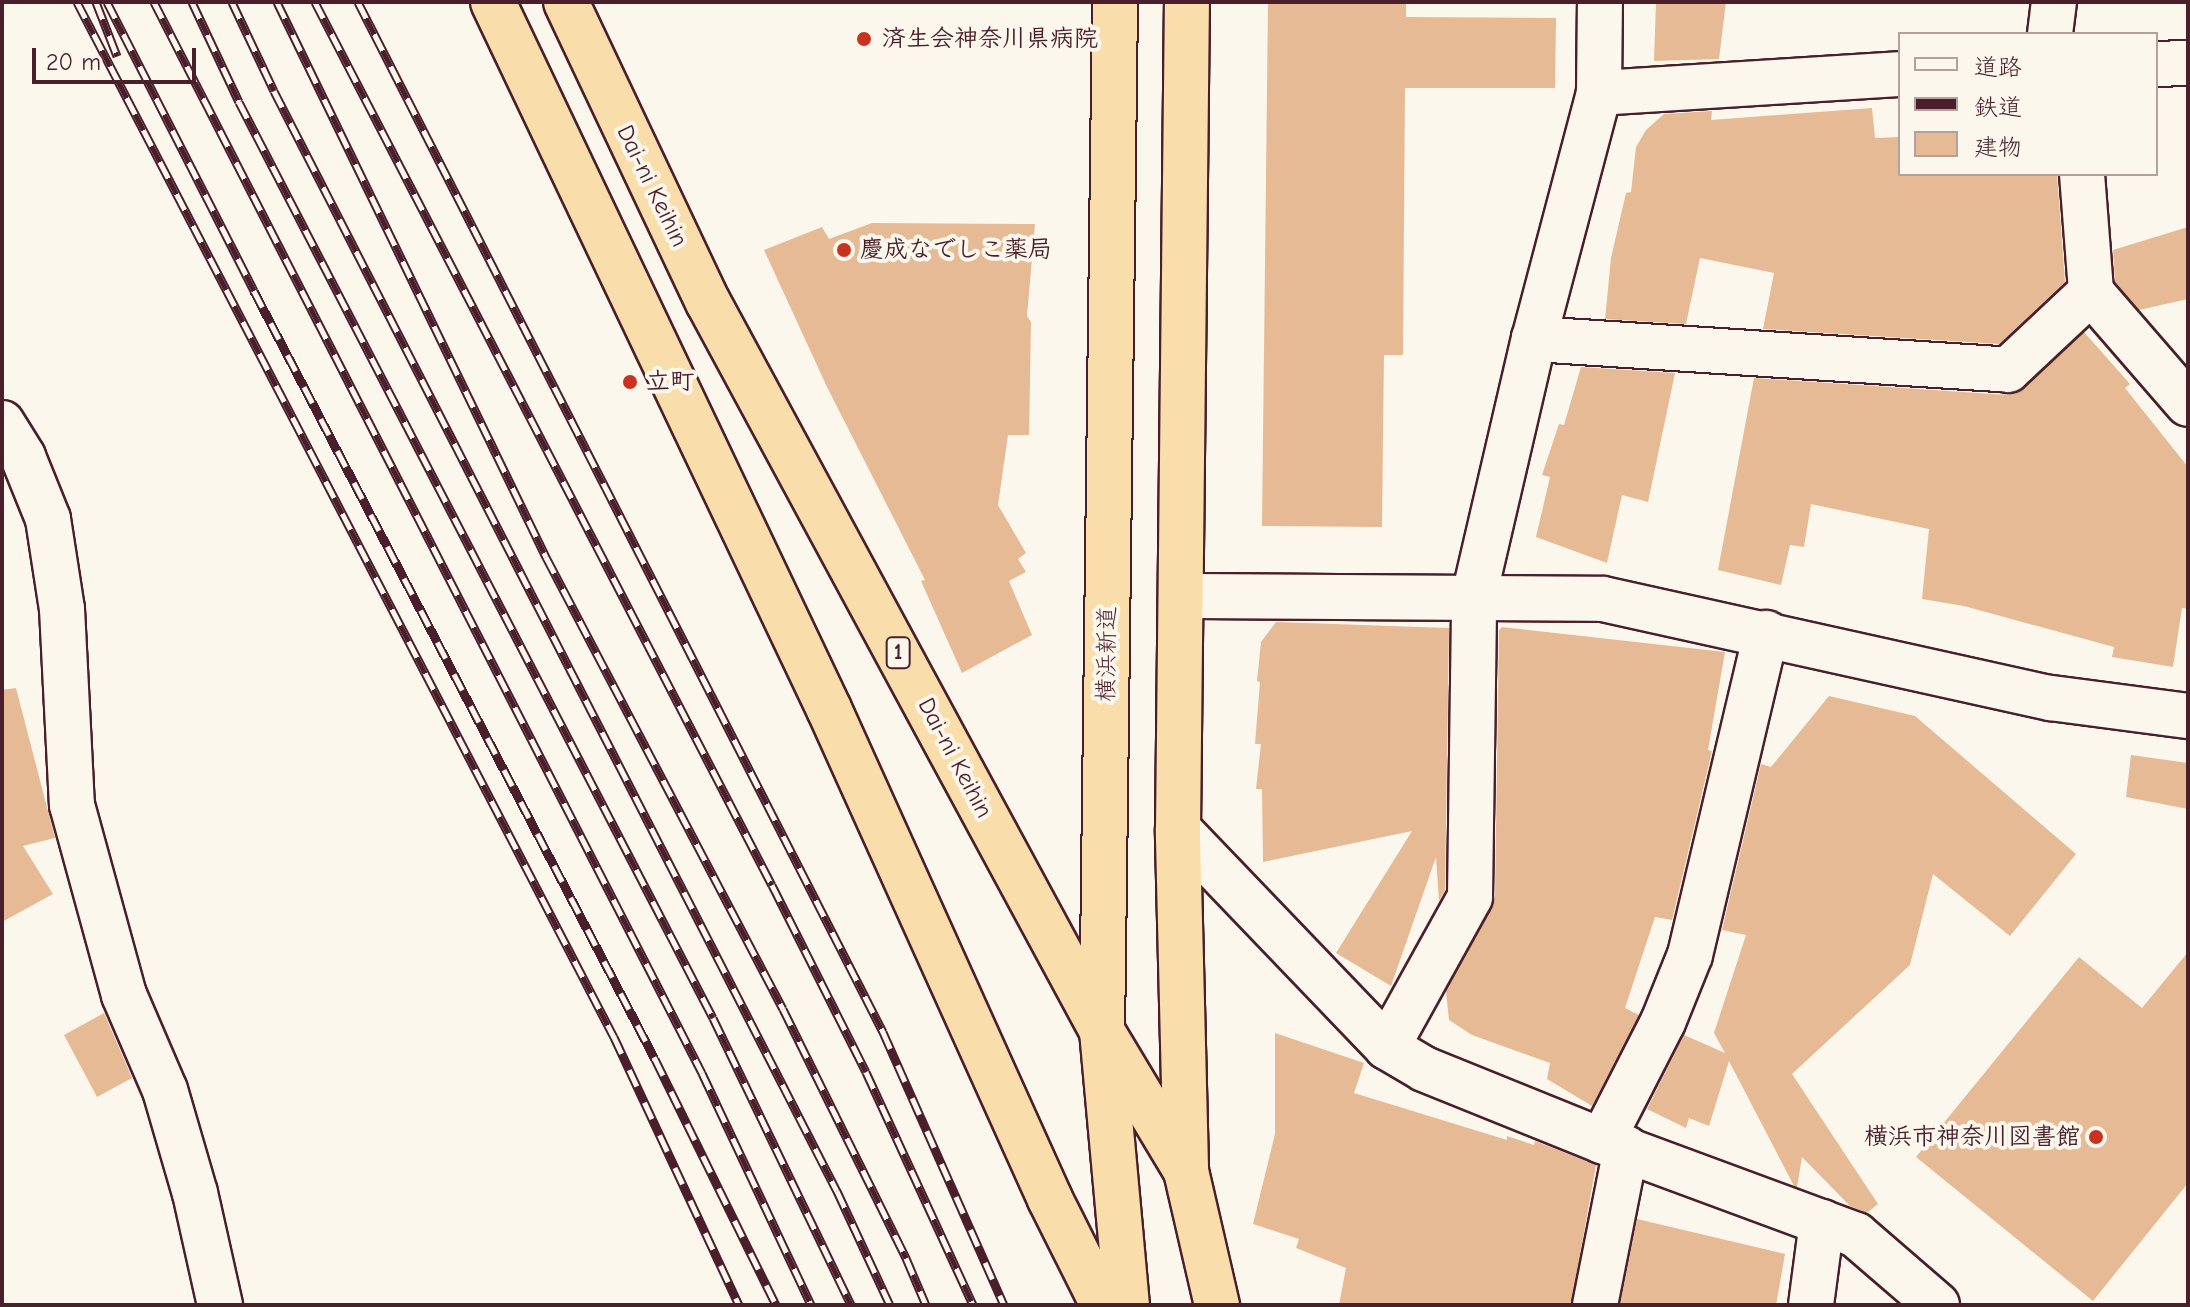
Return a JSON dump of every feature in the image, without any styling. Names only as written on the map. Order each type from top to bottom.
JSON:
[{"type":"highway","points":[[493,2],[829,709],[1050,1199],[1103,1305]]},
{"type":"highway","name":"Dai-ni Keihin","points":[[566,2],[708,302],[1102,1031],[1186,1171],[1217,1305]]},
{"type":"highway","name":"横浜新道","points":[[1115,2],[1102,1031],[1127,1305]]},
{"type":"highway","name":"1","points":[[1186,1171],[1178,829],[1187,2]]},
{"type":"street","points":[[1387,1047],[1470,897],[1474,596],[1534,339],[1599,93],[1600,2]]},
{"type":"street","points":[[2050,32],[2054,2]]},
{"type":"street","points":[[2158,64],[2188,63]]},
{"type":"street","points":[[1599,93],[1898,74]]},
{"type":"street","points":[[2082,176],[2091,292],[2188,404]]},
{"type":"street","points":[[1534,339],[2008,370],[2091,292]]},
{"type":"street","points":[[2,423],[23,457],[48,519],[62,609],[72,805],[124,995],[165,1090],[195,1193],[220,1305]]},
{"type":"street","points":[[1181,596],[1603,599],[2051,698],[2188,716]]},
{"type":"street","points":[[1595,1305],[1614,1145],[1690,955],[1766,633]]},
{"type":"street","points":[[1178,829],[1387,1047],[1424,1069],[1614,1145],[1856,1235],[1937,1305]]},
{"type":"street","points":[[1811,1305],[1822,1222]]},
{"type":"building","points":[[1268,2],[1406,2],[1406,17],[1556,18],[1555,88],[1405,88],[1403,355],[1384,355],[1382,527],[1262,526]]},
{"type":"building","points":[[1656,2],[1726,2],[1719,59],[1654,61]]},
{"type":"building","points":[[1872,108],[1875,138],[1898,137],[1898,176],[2057,176],[2065,282],[1999,344],[1763,329],[1774,273],[1700,258],[1686,324],[1605,319],[1611,258],[1626,193],[1631,192],[1636,147],[1646,130],[1664,114],[1712,111],[1711,120]]},
{"type":"building","points":[[872,223],[1035,224],[1027,316],[1031,322],[1029,435],[1008,435],[998,505],[1026,553],[1018,559],[1026,572],[1009,581],[1032,635],[962,673],[921,581],[925,580],[827,387],[764,250],[822,227],[829,239]]},
{"type":"building","points":[[2188,227],[2188,299],[2139,310],[2115,282],[2113,250]]},
{"type":"building","points":[[2084,332],[2130,384],[2125,388],[2188,467],[2188,609],[2182,608],[2173,667],[2112,657],[2114,647],[1964,606],[1922,599],[1929,529],[1811,504],[1804,547],[1790,545],[1781,585],[1718,570],[1754,378],[2007,395],[2025,388]]},
{"type":"building","points":[[1581,367],[1675,373],[1648,502],[1622,495],[1607,563],[1536,537],[1550,477],[1542,475],[1559,424],[1564,425]]},
{"type":"building","points":[[1276,622],[1449,628],[1445,890],[1439,901],[1436,857],[1391,986],[1336,953],[1412,831],[1263,862],[1262,789],[1256,789],[1261,744],[1255,744],[1260,682],[1257,681],[1261,642]]},
{"type":"building","points":[[1502,627],[1725,652],[1708,750],[1712,751],[1672,920],[1655,917],[1625,1008],[1639,1015],[1592,1106],[1547,1079],[1550,1063],[1472,1035],[1449,1020],[1446,991],[1495,897],[1499,630]]},
{"type":"building","points":[[16,688],[55,838],[23,846],[53,894],[2,922],[2,690]]},
{"type":"building","points":[[1829,696],[1915,716],[2076,854],[2010,936],[1933,874],[1910,965],[1792,1074],[1878,1204],[1867,1213],[1850,1206],[1802,1157],[1797,1187],[1794,1186],[1729,1061],[1709,1126],[1689,1118],[1686,1128],[1647,1109],[1684,1035],[1725,1053],[1714,1033],[1746,935],[1722,930],[1761,764],[1771,767]]},
{"type":"building","points":[[2131,755],[2188,763],[2188,809],[2126,797]]},
{"type":"building","points":[[2188,952],[2188,1183],[2093,1301],[1916,1157],[2079,957],[2142,1008]]},
{"type":"building","points":[[104,1013],[132,1078],[97,1097],[64,1035]]},
{"type":"building","points":[[1275,1033],[1364,1063],[1354,1093],[1507,1140],[1507,1136],[1534,1145],[1535,1141],[1596,1165],[1571,1305],[1339,1305],[1346,1268],[1296,1248],[1299,1239],[1253,1224],[1275,1134]]},
{"type":"building","points":[[1637,1219],[1785,1254],[1776,1305],[1620,1305]]},
{"type":"railway","points":[[77,2],[614,1037],[739,1305]]},
{"type":"railway","points":[[96,2],[117,56]]},
{"type":"railway","points":[[107,2],[254,291],[655,1059],[776,1305]]},
{"type":"railway","points":[[154,2],[702,1073],[811,1305]]},
{"type":"railway","points":[[192,2],[239,102],[713,1018],[851,1305]]},
{"type":"railway","points":[[232,2],[274,91],[837,1191],[890,1305]]},
{"type":"railway","points":[[277,2],[546,557],[783,1009],[906,1258],[926,1305]]},
{"type":"railway","points":[[315,2],[772,885],[866,1072],[973,1305]]},
{"type":"railway","points":[[358,2],[883,1032],[1004,1305]]},
{"type":"place","name":"済生会神奈川県病院","points":[[864,39]]},
{"type":"place","name":"慶成なでしこ薬局","points":[[844,250]]},
{"type":"place","name":"立町","points":[[630,382]]},
{"type":"place","name":"横浜市神奈川図書館","points":[[2096,1137]]}]
